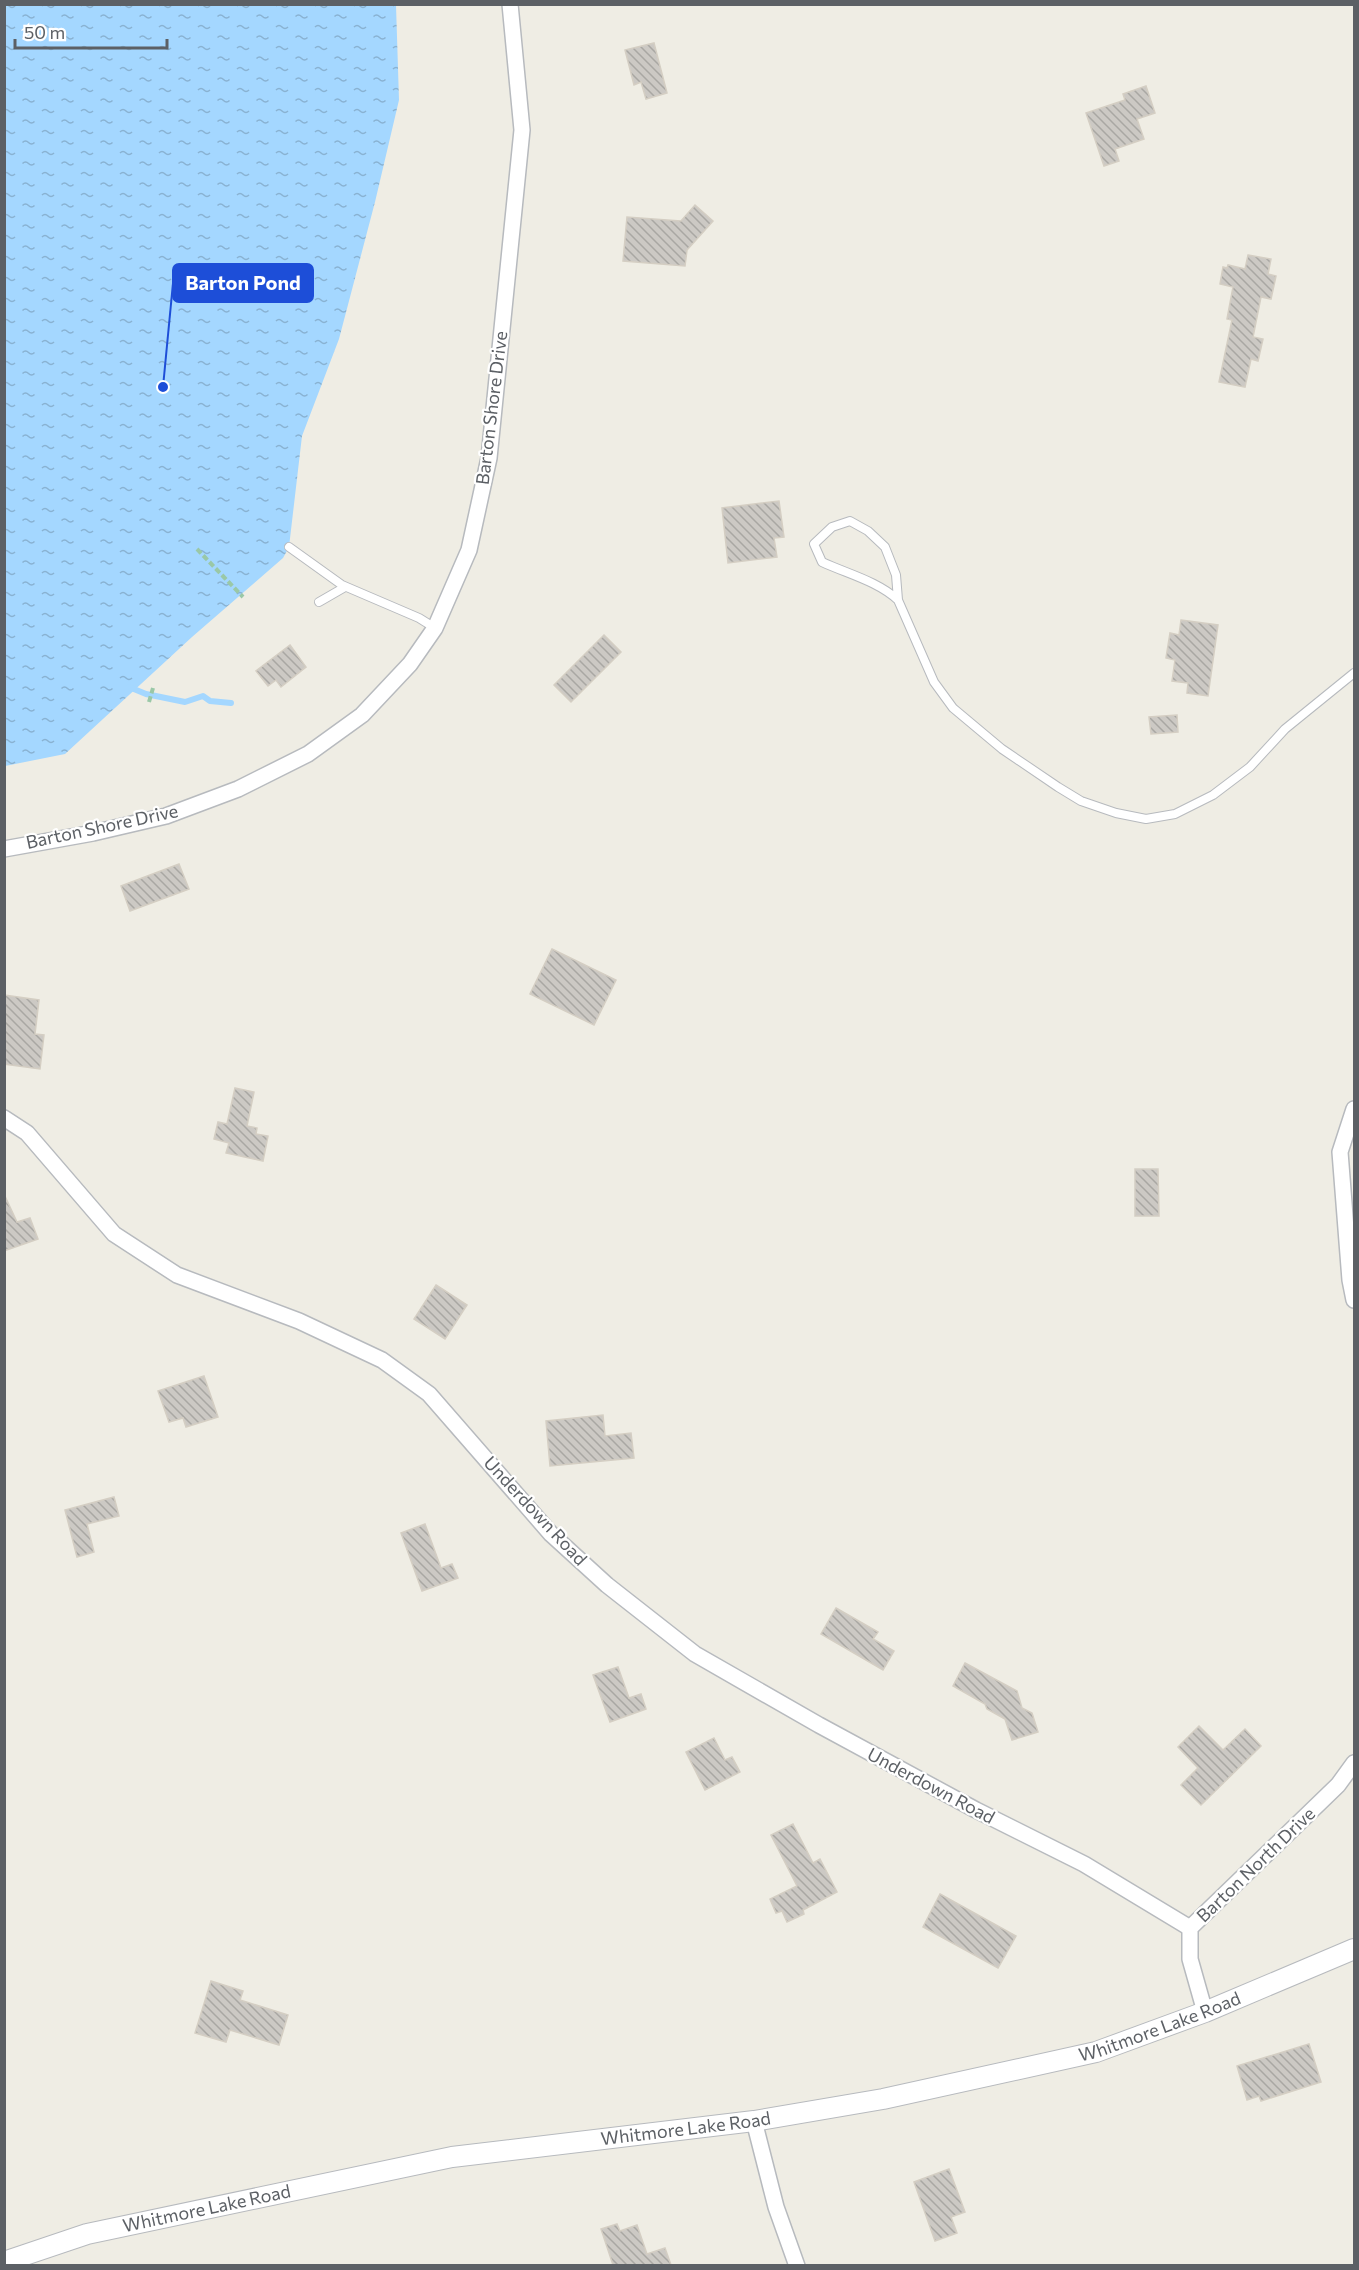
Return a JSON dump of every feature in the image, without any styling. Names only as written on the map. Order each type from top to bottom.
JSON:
[{"type":"street","name":"Barton Shore Drive","points":[[4,849],[93,833],[166,816],[238,789],[298,759],[362,715],[410,664],[435,628],[469,550],[489,458],[522,130],[510,4]]},
{"type":"street","points":[[1354,1109],[1340,1152],[1350,1280],[1354,1300]]},
{"type":"street","name":"Underdown Road","points":[[4,1118],[27,1133],[114,1234],[177,1275],[298,1321],[381,1360],[429,1394],[551,1534],[607,1585],[695,1654],[955,1799],[1084,1864],[1190,1928]]},
{"type":"street","name":"Barton North Drive","points":[[1205,2013],[1190,1959],[1190,1928],[1338,1785],[1354,1762]]},
{"type":"street","name":"Whitmore Lake Road","points":[[4,2262],[87,2234],[452,2157],[754,2121],[883,2099],[1096,2052],[1205,2013],[1354,1949]]},
{"type":"street","points":[[754,2121],[776,2207],[796,2265]]},
{"type":"lane","points":[[898,600],[866,579],[822,562],[814,544],[832,527],[850,521],[868,531],[885,547],[896,575],[898,600],[934,682],[953,708],[1002,749],[1081,801],[1116,813],[1146,819],[1175,814],[1213,795],[1250,767],[1285,729],[1354,673]]},
{"type":"lane","points":[[289,547],[345,587],[419,618],[435,628]]},
{"type":"lane","points":[[319,602],[345,587]]},
{"type":"path","points":[[197,549],[243,597]]},
{"type":"path","points":[[148,702],[153,688]]},
{"type":"water","points":[[5,5],[396,5],[399,100],[339,339],[302,436],[289,547],[283,558],[192,637],[65,754],[5,766]]},
{"type":"building","points":[[654,43],[667,93],[646,99],[641,82],[634,85],[625,50]]},
{"type":"building","points":[[1146,86],[1155,113],[1137,119],[1144,139],[1115,149],[1119,161],[1104,166],[1086,113],[1125,100],[1123,94]]},
{"type":"building","points":[[695,205],[713,221],[687,250],[685,266],[623,261],[627,217],[681,221]]},
{"type":"building","points":[[1248,255],[1271,259],[1268,274],[1276,276],[1271,299],[1261,297],[1253,337],[1263,339],[1258,361],[1251,359],[1245,387],[1219,382],[1232,320],[1227,319],[1233,287],[1220,284],[1223,267],[1227,268],[1228,265],[1245,269]]},
{"type":"building","points":[[779,501],[784,537],[774,538],[777,557],[728,563],[722,508]]},
{"type":"building","points":[[1181,620],[1218,625],[1208,696],[1187,693],[1188,683],[1172,681],[1175,660],[1166,658],[1170,633],[1179,635]]},
{"type":"building","points":[[604,635],[621,652],[571,702],[554,685]]},
{"type":"building","points":[[290,645],[306,667],[281,687],[276,680],[268,686],[256,671]]},
{"type":"building","points":[[1177,715],[1178,732],[1151,734],[1149,717]]},
{"type":"building","points":[[179,864],[189,889],[130,911],[121,886]]},
{"type":"building","points":[[552,949],[616,980],[594,1025],[530,994]]},
{"type":"building","points":[[4,995],[39,1000],[35,1034],[44,1035],[40,1069],[4,1064]]},
{"type":"building","points":[[235,1088],[254,1092],[247,1126],[257,1128],[256,1134],[268,1136],[263,1161],[226,1153],[229,1143],[214,1139],[218,1122],[227,1124]]},
{"type":"building","points":[[1135,1169],[1158,1169],[1159,1216],[1135,1216]]},
{"type":"building","points":[[4,1194],[17,1222],[30,1218],[38,1239],[4,1251]]},
{"type":"building","points":[[436,1285],[467,1305],[445,1339],[414,1319]]},
{"type":"building","points":[[204,1376],[218,1417],[186,1427],[183,1418],[169,1422],[158,1391]]},
{"type":"building","points":[[603,1415],[605,1436],[631,1433],[634,1458],[550,1466],[546,1421]]},
{"type":"building","points":[[114,1497],[119,1516],[87,1524],[94,1552],[77,1557],[65,1510]]},
{"type":"building","points":[[425,1524],[441,1568],[452,1564],[458,1578],[422,1591],[401,1533]]},
{"type":"building","points":[[836,1608],[878,1632],[873,1639],[894,1651],[883,1670],[821,1634]]},
{"type":"building","points":[[965,1663],[1017,1691],[1022,1708],[1032,1713],[1038,1732],[1012,1740],[1005,1719],[987,1709],[985,1704],[953,1686]]},
{"type":"building","points":[[618,1667],[629,1698],[641,1694],[646,1709],[610,1722],[593,1675]]},
{"type":"building","points":[[1199,1726],[1223,1750],[1245,1729],[1261,1746],[1201,1805],[1181,1785],[1198,1768],[1178,1747]]},
{"type":"building","points":[[714,1738],[725,1760],[732,1757],[740,1772],[705,1790],[686,1752]]},
{"type":"building","points":[[793,1824],[813,1863],[820,1859],[837,1892],[803,1910],[804,1914],[787,1922],[782,1911],[776,1913],[770,1899],[797,1886],[771,1835]]},
{"type":"building","points":[[940,1894],[1016,1936],[998,1968],[923,1927]]},
{"type":"building","points":[[211,1981],[243,1991],[240,2000],[288,2015],[279,2045],[230,2030],[226,2042],[195,2033]]},
{"type":"building","points":[[1309,2044],[1321,2082],[1261,2101],[1259,2096],[1247,2100],[1237,2066]]},
{"type":"building","points":[[949,2169],[965,2212],[951,2217],[957,2233],[935,2241],[914,2182]]},
{"type":"building","points":[[617,2224],[620,2231],[637,2225],[647,2254],[665,2248],[671,2265],[613,2265],[601,2229]]},
{"type":"waterway","points":[[129,687],[146,694],[185,702],[203,696],[210,701],[231,703]]},
{"type":"place","name":"Barton Pond","points":[[163,387]]}]
